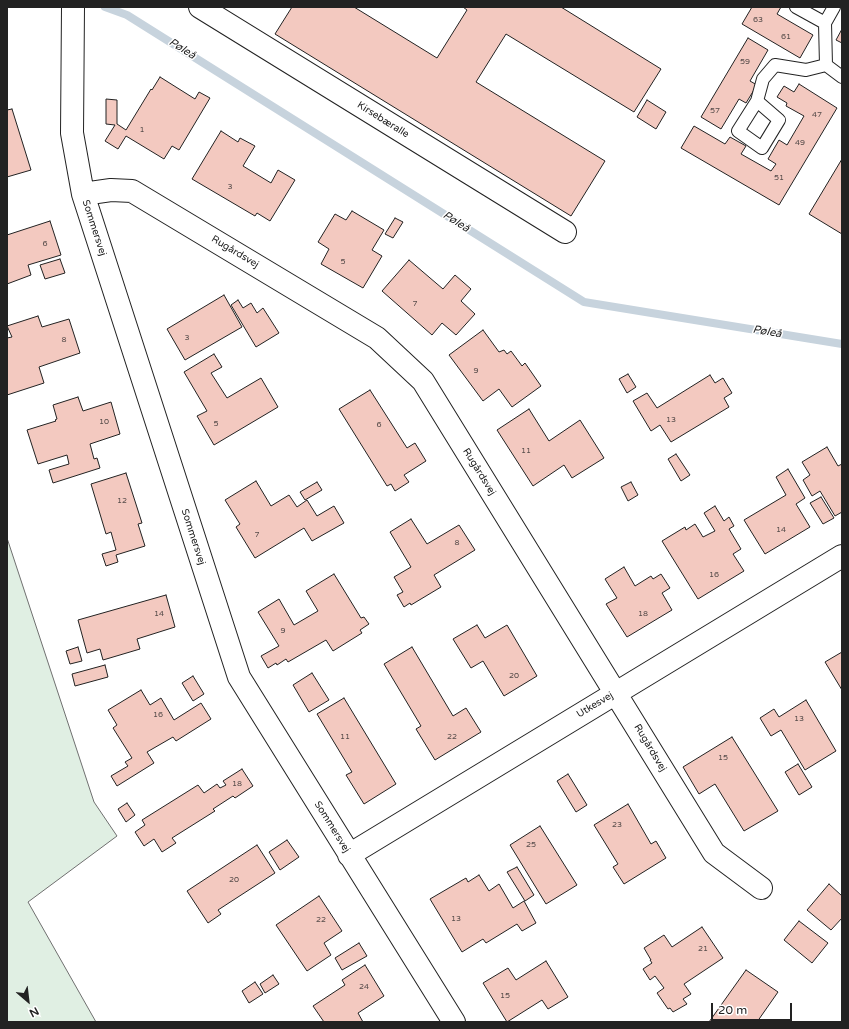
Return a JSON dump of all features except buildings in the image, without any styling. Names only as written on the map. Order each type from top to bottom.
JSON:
[{"type":"street","name":"Sommersvej","points":[[73,7],[72,133],[83,194],[238,677],[349,855],[449,1020]]},
{"type":"street","name":"Kirsebæralle","points":[[200,7],[565,232]]},
{"type":"street","name":"Rugårdsvej","points":[[83,194],[111,190],[132,190],[377,338],[423,381],[714,853],[761,888]]},
{"type":"street","name":"Utkesvej","points":[[349,855],[842,556]]},
{"type":"lane","points":[[796,7],[824,23]]},
{"type":"lane","points":[[826,65],[824,23],[834,7]]},
{"type":"lane","points":[[757,101],[763,79],[775,65],[806,70],[826,65]]},
{"type":"lane","points":[[826,65],[842,77]]},
{"type":"green space","points":[[7,538],[94,802],[117,836],[28,902],[96,1022],[7,1022]]},
{"type":"waterway","name":"Pøleå","points":[[105,7],[127,15],[584,302],[842,344]]}]
